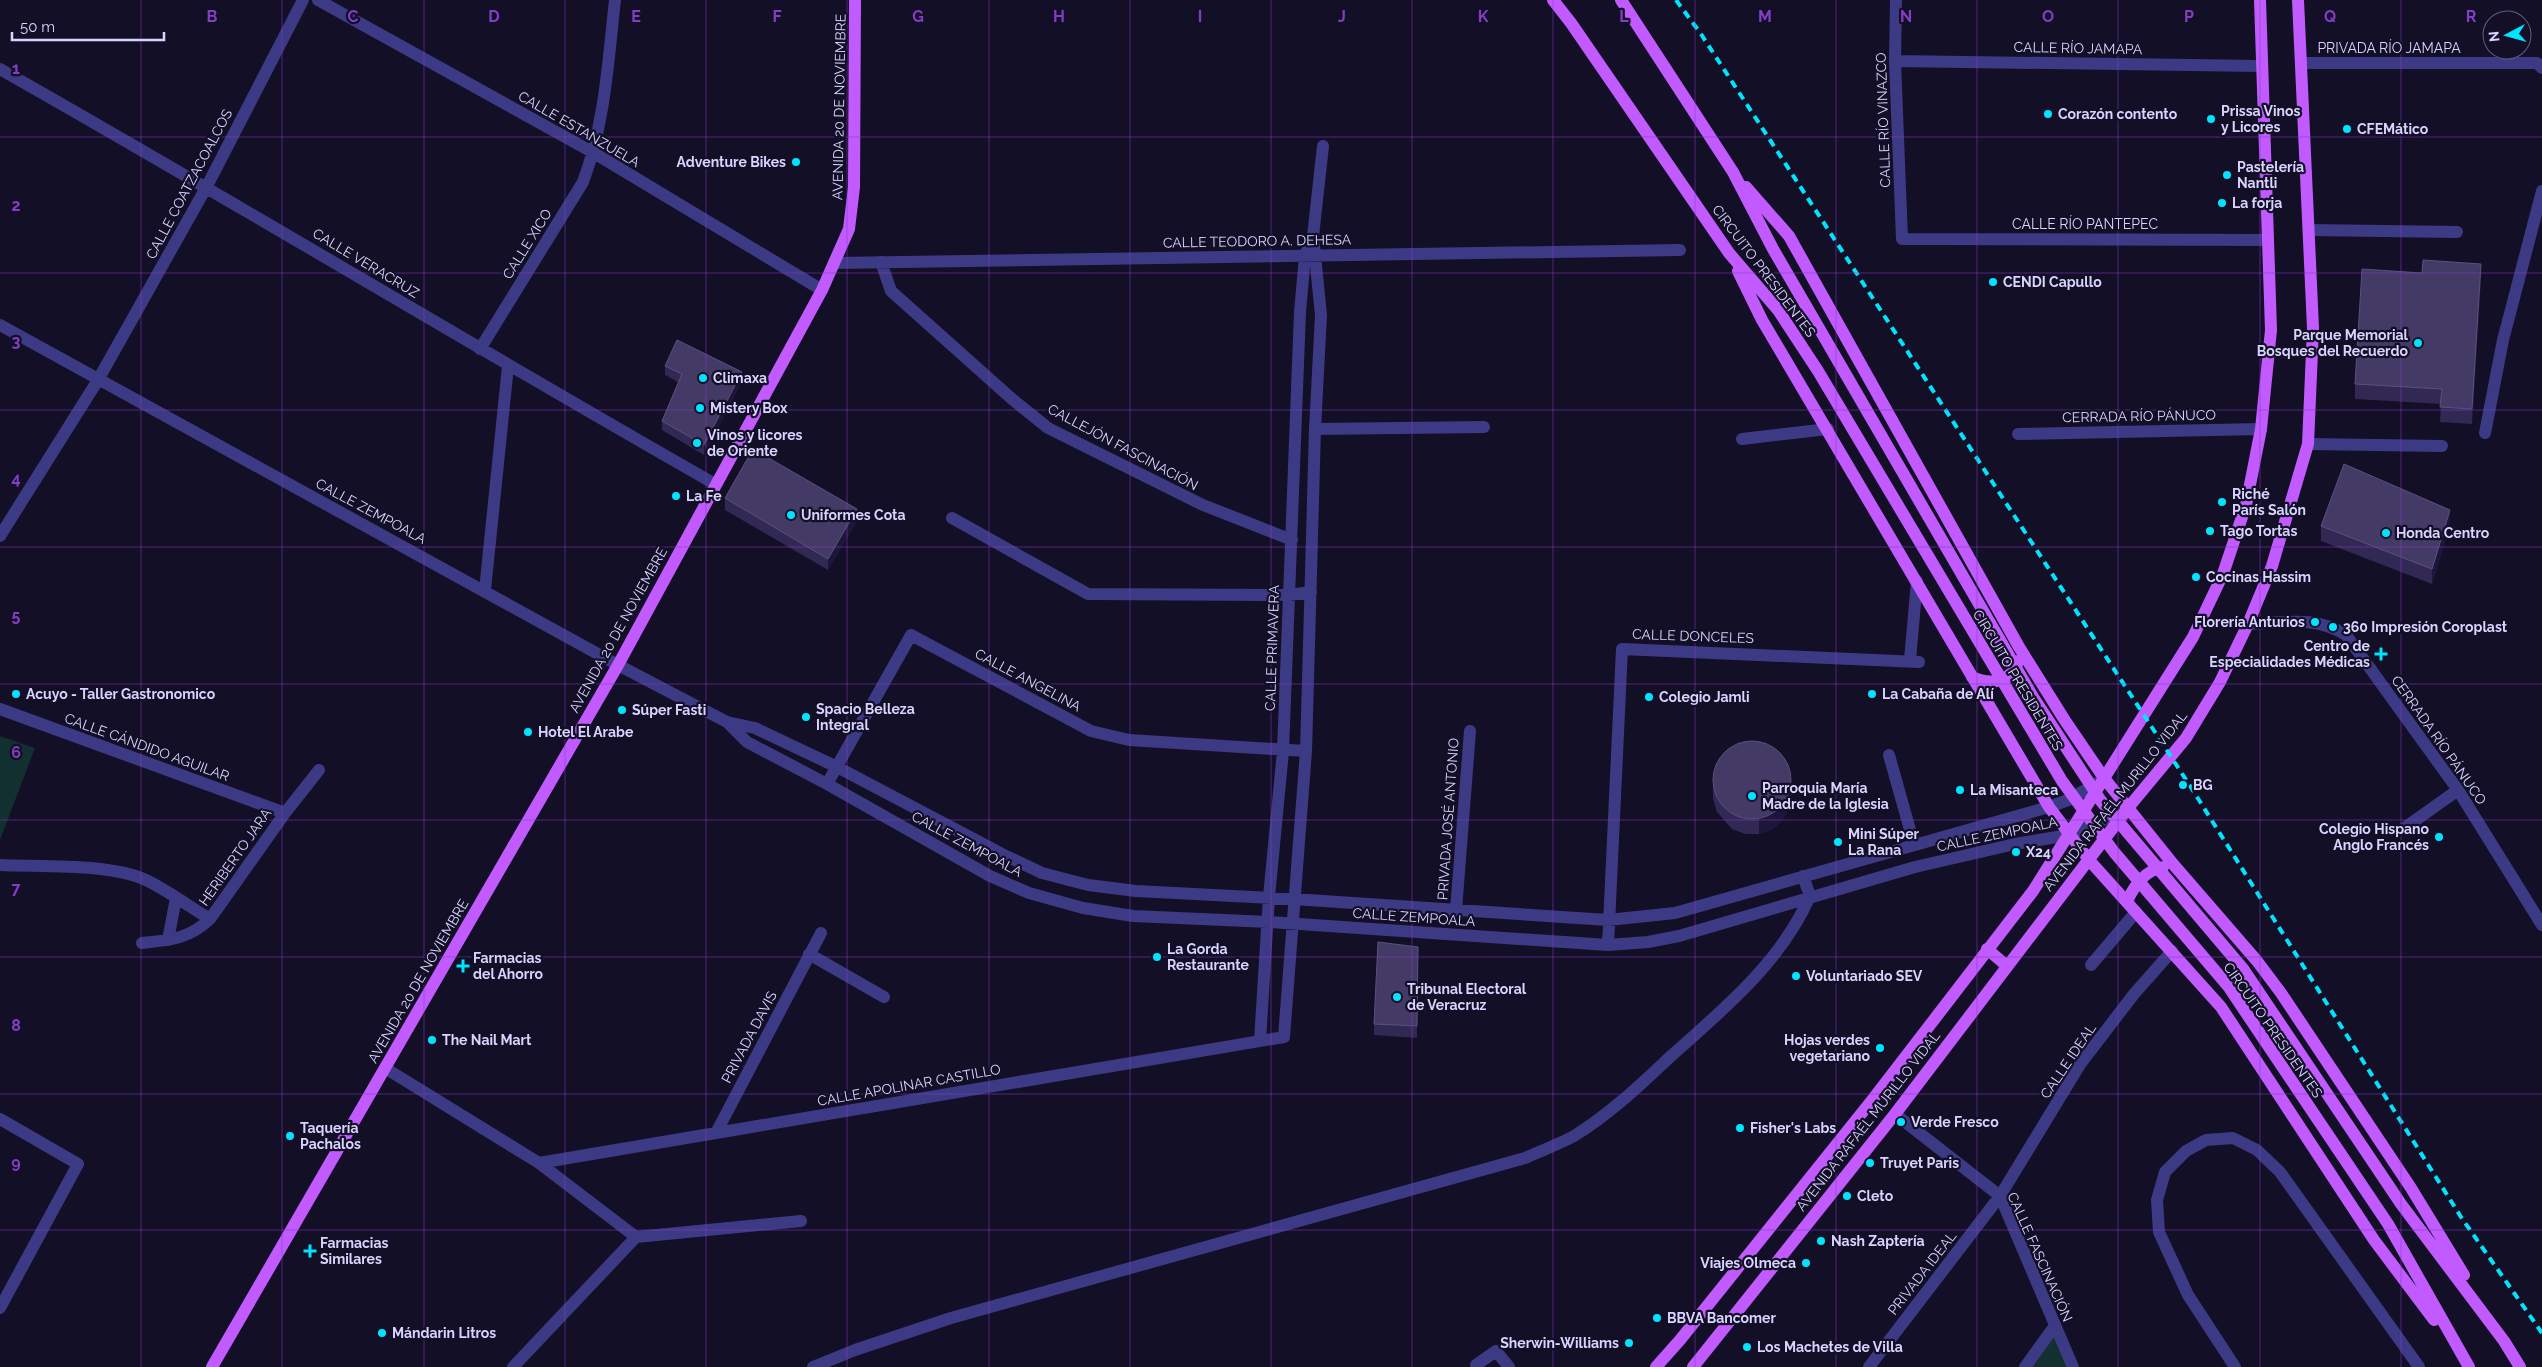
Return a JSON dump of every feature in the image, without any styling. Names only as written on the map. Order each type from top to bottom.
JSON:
[{"type":"main road","name":"AVENIDA 20 DE NOVIEMBRE","points":[[212,1367],[618,665],[835,263],[849,229],[854,186],[855,0]]},
{"type":"main road","name":"CIRCUITO PRESIDENTES","points":[[1552,0],[1571,23],[1729,253],[1778,310],[1818,371],[2062,781],[2114,852],[2228,986],[2388,1224],[2466,1363]]},
{"type":"main road","name":"CIRCUITO PRESIDENTES","points":[[1621,0],[1733,172],[1773,249],[2033,697],[2096,794],[2244,970],[2401,1204],[2504,1341],[2520,1367]]},
{"type":"main road","name":"AVENIDA RAFAÉL MURILLO VIDAL","points":[[1656,1367],[1680,1340],[1873,1099],[2032,891],[2193,637],[2222,574],[2246,505],[2261,429],[2271,330],[2260,0]]},
{"type":"main road","name":"AVENIDA RAFAÉL MURILLO VIDAL","points":[[1693,1367],[1895,1114],[2128,808],[2186,738],[2220,682],[2248,624],[2272,566],[2308,444],[2313,328],[2298,0]]},
{"type":"main road","points":[[1733,172],[1789,236],[2019,647],[2104,778],[2172,864],[2257,960],[2281,993],[2410,1188],[2504,1341]]},
{"type":"main road","points":[[1729,253],[1762,320],[1828,429],[2049,807],[2088,860],[2221,1007],[2374,1240],[2466,1363]]},
{"type":"main road","points":[[1972,677],[1992,682],[2002,680],[2010,675],[2016,667],[2019,647]]},
{"type":"main road","points":[[2127,901],[2136,882],[2153,869],[2172,864]]},
{"type":"main road","points":[[1987,950],[2006,966]]},
{"type":"street","name":"CALLE COATZACOALCOS","points":[[0,536],[98,380],[206,186],[303,0]]},
{"type":"street","name":"CALLE ESTANZUELA","points":[[318,0],[594,153],[822,290]]},
{"type":"street","name":"CALLE XICO","points":[[480,349],[583,182],[594,153],[601,123],[615,0]]},
{"type":"street","name":"CALLE RÍO VINAZCO","points":[[1896,0],[1895,61],[1902,239]]},
{"type":"street","name":"CALLE RÍO JAMAPA","points":[[1895,61],[2261,66]]},
{"type":"street","name":"PRIVADA RÍO JAMAPA","points":[[2302,63],[2540,65]]},
{"type":"street","name":"CALLE VERACRUZ","points":[[0,69],[206,186],[508,366],[715,484]]},
{"type":"street","points":[[1292,924],[1306,751],[1315,429],[1321,315],[1311,256],[1323,146]]},
{"type":"street","points":[[2485,434],[2503,340],[2542,191]]},
{"type":"street","points":[[2309,230],[2457,232]]},
{"type":"street","name":"CALLE RÍO PANTEPEC","points":[[1902,239],[2268,240]]},
{"type":"street","name":"CALLE TEODORO A. DEHESA","points":[[835,263],[1680,250]]},
{"type":"street","name":"CALLE PRIMAVERA","points":[[1260,1041],[1269,922],[1269,898],[1283,751],[1300,312],[1311,256]]},
{"type":"street","name":"CALLEJÓN FASCINACIÓN","points":[[881,262],[891,291],[1012,399],[1048,428],[1203,505],[1292,540]]},
{"type":"street","name":"CALLE ZEMPOALA","points":[[0,325],[485,590],[618,665],[728,722],[754,728],[837,767],[1042,873],[1088,885],[1136,891],[1293,899],[1608,920],[1675,913],[2049,807],[2074,797],[2104,778]]},
{"type":"street","points":[[485,590],[508,366]]},
{"type":"street","points":[[1315,429],[1484,427]]},
{"type":"street","points":[[1742,439],[1828,429]]},
{"type":"street","name":"CERRADA RÍO PÁNUCO","points":[[2018,434],[2261,429]]},
{"type":"street","points":[[2308,444],[2442,446]]},
{"type":"street","points":[[952,518],[1088,594],[1289,594],[1311,592]]},
{"type":"street","name":"CALLE DONCELES","points":[[1608,945],[1622,649],[1914,661],[1917,581]]},
{"type":"street","name":"CERRADA RÍO PÁNUCO","points":[[2248,624],[2315,621],[2332,626],[2346,635],[2458,790],[2542,925]]},
{"type":"street","name":"CALLE ANGELINA","points":[[828,784],[911,634],[1091,731],[1129,740],[1306,751]]},
{"type":"street","name":"CALLE CÁNDIDO AGUILAR","points":[[0,709],[285,813]]},
{"type":"street","name":"CALLE ZEMPOALA","points":[[728,722],[747,742],[828,784],[990,876],[1029,893],[1083,908],[1133,916],[1269,922],[1608,945],[1648,942],[1678,936],[1810,896],[1915,867],[2015,844],[2069,835],[2128,808]]},
{"type":"street","name":"PRIVADA JOSÉ ANTONIO","points":[[1456,910],[1470,731]]},
{"type":"street","points":[[1889,755],[1914,844]]},
{"type":"street","name":"HERIBERTO JARA","points":[[210,919],[285,813],[319,770]]},
{"type":"street","points":[[2403,829],[2458,790]]},
{"type":"street","points":[[0,865],[87,868],[120,873],[147,880],[210,919],[198,930],[168,940],[142,943]]},
{"type":"street","points":[[813,1367],[855,1350],[951,1318],[1525,1158],[1573,1136],[1614,1109],[1730,1002],[1783,945],[1799,920],[1810,896],[1803,876]]},
{"type":"street","points":[[168,940],[176,898]]},
{"type":"street","points":[[2091,966],[2136,912]]},
{"type":"street","name":"CALLE APOLINAR CASTILLO","points":[[539,1163],[1284,1037],[1292,924]]},
{"type":"street","name":"PRIVADA DAVIS","points":[[716,1133],[821,933]]},
{"type":"street","name":"CALLE IDEAL","points":[[2000,1196],[2081,1063],[2134,994],[2172,951]]},
{"type":"street","points":[[809,954],[884,997]]},
{"type":"street","points":[[385,1068],[539,1163],[636,1237]]},
{"type":"street","name":"CALLE FASCINACIÓN","points":[[1895,1114],[2000,1196],[2054,1327],[2073,1367]]},
{"type":"street","points":[[0,1119],[78,1164],[0,1308]]},
{"type":"street","points":[[2235,1367],[2188,1295],[2159,1232],[2157,1200],[2165,1172],[2186,1150],[2206,1140],[2233,1138],[2257,1150],[2280,1172],[2419,1367]]},
{"type":"street","name":"PRIVADA IDEAL","points":[[1869,1367],[2000,1196]]},
{"type":"street","points":[[513,1367],[636,1237],[801,1221]]},
{"type":"street","points":[[2025,1367],[2054,1327]]},
{"type":"street","points":[[1476,1365],[1496,1351],[1509,1367]]},
{"type":"green space","points":[[0,736],[35,748],[0,840]]},
{"type":"green space","points":[[2051,1332],[2073,1367],[2025,1367]]},
{"type":"building","name":"Parque Memorial Bosques del Recuerdo","points":[[2423,260],[2481,264],[2472,409],[2440,407],[2442,389],[2355,384],[2362,269],[2422,273]]},
{"type":"building","points":[[677,340],[742,372],[704,445],[662,421],[682,374],[665,366]]},
{"type":"building","name":"Uniformes Cota","points":[[753,449],[857,509],[828,559],[725,498]]},
{"type":"building","name":"Honda Centro","points":[[2344,464],[2450,510],[2432,569],[2321,526]]},
{"type":"building","name":"Parroquia María Madre de la Iglesia","points":[[1752,741],[1767,744],[1784,758],[1788,765],[1791,780],[1788,795],[1774,812],[1767,816],[1752,819],[1737,816],[1720,802],[1716,795],[1713,780],[1716,765],[1730,748],[1737,744]]},
{"type":"building","name":"Tribunal Electoral de Veracruz","points":[[1378,942],[1418,947],[1417,1026],[1374,1024]]},
{"type":"railway","points":[[1676,0],[1701,34],[2192,789],[2461,1217],[2542,1333]]},
{"type":"place","name":"Corazón contento","points":[[2048,114]]},
{"type":"place","name":"Prissa Vinos y Licores","points":[[2211,119]]},
{"type":"place","name":"CFEMático","points":[[2347,129]]},
{"type":"place","name":"Adventure Bikes","points":[[796,162]]},
{"type":"place","name":"Pastelería Nantli","points":[[2227,175]]},
{"type":"place","name":"La forja","points":[[2222,203]]},
{"type":"place","name":"CENDI Capullo","points":[[1993,282]]},
{"type":"place","name":"Parque Memorial Bosques del Recuerdo","points":[[2418,343]]},
{"type":"place","name":"Climaxa","points":[[703,378]]},
{"type":"place","name":"Mistery Box","points":[[700,408]]},
{"type":"place","name":"Vinos y licores de Oriente","points":[[697,443]]},
{"type":"place","name":"La Fe","points":[[676,496]]},
{"type":"place","name":"Riché París Salón","points":[[2222,502]]},
{"type":"place","name":"Uniformes Cota","points":[[791,515]]},
{"type":"place","name":"Tago Tortas","points":[[2210,531]]},
{"type":"place","name":"Honda Centro","points":[[2386,533]]},
{"type":"place","name":"Cocinas Hassim","points":[[2196,577]]},
{"type":"place","name":"Florería Anturios","points":[[2315,622]]},
{"type":"place","name":"360 Impresión Coroplast","points":[[2333,627]]},
{"type":"place","name":"Centro de Especialidades Médicas","points":[[2381,654]]},
{"type":"place","name":"Acuyo - Taller Gastronomico","points":[[16,694]]},
{"type":"place","name":"La Cabaña de Alí","points":[[1872,694]]},
{"type":"place","name":"Colegio Jamli","points":[[1649,697]]},
{"type":"place","name":"Súper Fasti","points":[[622,710]]},
{"type":"place","name":"Spacio Belleza Integral","points":[[806,717]]},
{"type":"place","name":"Hotel El Arabe","points":[[528,732]]},
{"type":"place","name":"BG","points":[[2183,785]]},
{"type":"place","name":"La Misanteca","points":[[1960,790]]},
{"type":"place","name":"Parroquia María Madre de la Iglesia","points":[[1752,796]]},
{"type":"place","name":"Colegio Hispano Anglo Francés","points":[[2439,837]]},
{"type":"place","name":"Mini Súper La Rana","points":[[1838,842]]},
{"type":"place","name":"X24","points":[[2016,852]]},
{"type":"place","name":"La Gorda Restaurante","points":[[1157,957]]},
{"type":"place","name":"Farmacias del Ahorro","points":[[463,966]]},
{"type":"place","name":"Voluntariado SEV","points":[[1796,976]]},
{"type":"place","name":"Tribunal Electoral de Veracruz","points":[[1397,997]]},
{"type":"place","name":"The Nail Mart","points":[[432,1040]]},
{"type":"place","name":"Hojas verdes vegetariano","points":[[1880,1048]]},
{"type":"place","name":"Verde Fresco","points":[[1901,1122]]},
{"type":"place","name":"Fisher's Labs","points":[[1740,1128]]},
{"type":"place","name":"Taquería Pachalos","points":[[290,1136]]},
{"type":"place","name":"Truyet Paris","points":[[1870,1163]]},
{"type":"place","name":"Cleto","points":[[1847,1196]]},
{"type":"place","name":"Nash Zaptería","points":[[1821,1241]]},
{"type":"place","name":"Farmacias Similares","points":[[310,1251]]},
{"type":"place","name":"Viajes Olmeca","points":[[1806,1263]]},
{"type":"place","name":"BBVA Bancomer","points":[[1657,1318]]},
{"type":"place","name":"Mándarin Litros","points":[[382,1333]]},
{"type":"place","name":"Sherwin-Williams","points":[[1629,1343]]},
{"type":"place","name":"Los Machetes de Villa","points":[[1747,1347]]}]
